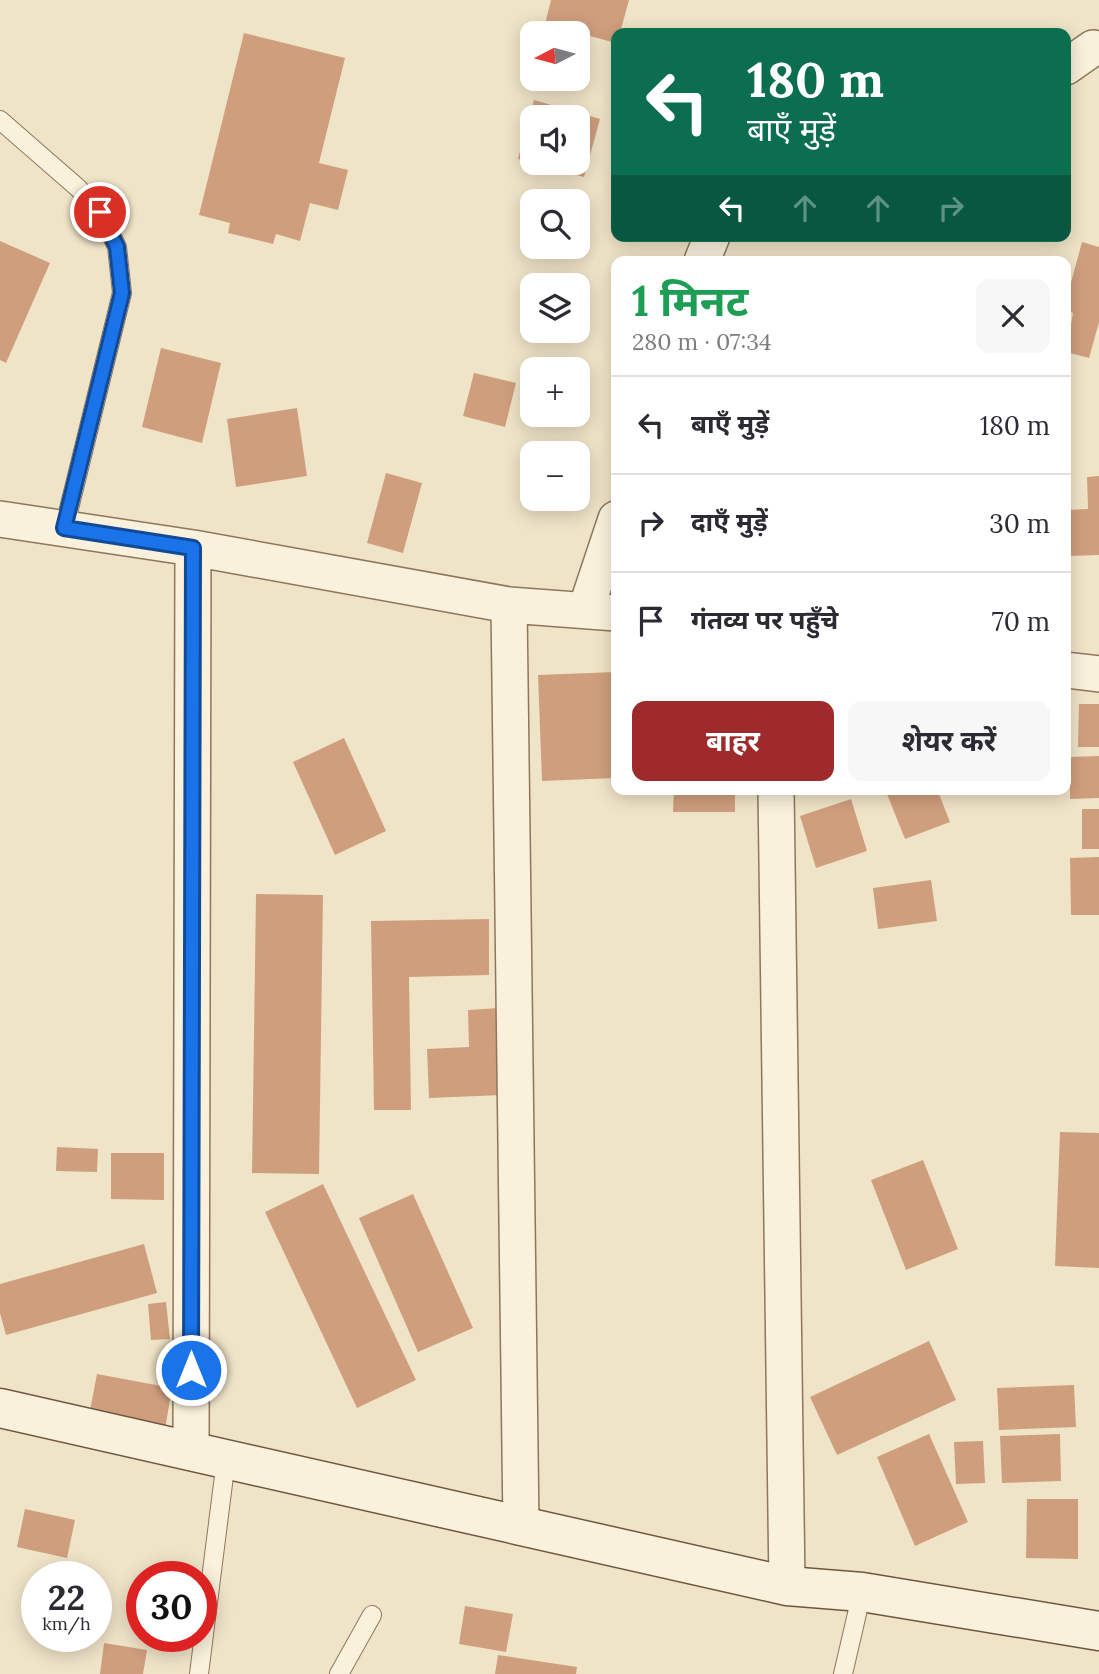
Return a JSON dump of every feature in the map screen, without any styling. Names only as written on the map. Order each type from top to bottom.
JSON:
[{"type":"street","points":[[0,519],[193,548],[509,605],[601,611],[611,550]]},
{"type":"street","points":[[193,548],[209,1456]]},
{"type":"street","points":[[509,605],[521,1527]]},
{"type":"street","points":[[1071,671],[1099,674]]},
{"type":"street","points":[[776,795],[787,1586]]},
{"type":"street","points":[[0,1408],[787,1586],[862,1592],[1099,1631]]},
{"type":"lane","points":[[0,120],[93,204],[100,212],[117,247],[122,293],[64,528]]},
{"type":"lane","points":[[199,1674],[209,1456]]},
{"type":"lane","points":[[843,1674],[862,1592]]},
{"type":"lane","points":[[339,1674],[372,1615]]},
{"type":"building","points":[[551,0],[629,0],[621,28],[611,28],[611,42],[590,36],[590,21],[546,21]]},
{"type":"building","points":[[244,33],[345,58],[319,163],[348,170],[338,210],[310,203],[300,241],[276,234],[273,244],[228,233],[230,223],[199,215]]},
{"type":"building","points":[[534,100],[551,105],[533,105]]},
{"type":"building","points":[[590,116],[600,119],[590,155]]},
{"type":"building","points":[[0,241],[50,263],[6,363],[0,360]]},
{"type":"building","points":[[1082,242],[1099,247],[1099,322],[1089,358],[1071,353],[1071,283]]},
{"type":"building","points":[[161,348],[221,363],[202,443],[142,427]]},
{"type":"building","points":[[474,373],[516,383],[505,427],[463,416]]},
{"type":"building","points":[[297,408],[307,476],[236,487],[227,419]]},
{"type":"building","points":[[386,473],[422,483],[403,553],[367,543]]},
{"type":"building","points":[[1099,476],[1099,555],[1071,556],[1071,510],[1088,509],[1087,477]]},
{"type":"building","points":[[611,672],[611,778],[542,781],[538,675]]},
{"type":"building","points":[[1079,704],[1099,704],[1099,747],[1078,747]]},
{"type":"building","points":[[344,738],[386,831],[335,855],[293,762]]},
{"type":"building","points":[[1099,756],[1099,798],[1070,799],[1071,757]]},
{"type":"building","points":[[674,795],[735,795],[735,812],[673,812]]},
{"type":"building","points":[[887,795],[939,795],[950,822],[905,839]]},
{"type":"building","points":[[851,799],[867,851],[816,868],[800,816]]},
{"type":"building","points":[[1082,809],[1099,809],[1099,849],[1082,849]]},
{"type":"building","points":[[1099,857],[1099,915],[1071,915],[1070,858]]},
{"type":"building","points":[[931,880],[937,921],[878,929],[873,888]]},
{"type":"building","points":[[256,894],[323,895],[319,1174],[252,1173]]},
{"type":"building","points":[[489,919],[489,975],[409,977],[411,1110],[374,1110],[371,921]]},
{"type":"building","points":[[499,1008],[502,1095],[429,1098],[427,1049],[469,1047],[468,1010]]},
{"type":"building","points":[[1060,1132],[1099,1133],[1099,1268],[1055,1266]]},
{"type":"building","points":[[57,1147],[98,1149],[97,1172],[56,1171]]},
{"type":"building","points":[[111,1153],[164,1153],[164,1200],[111,1199]]},
{"type":"building","points":[[923,1160],[958,1249],[906,1270],[871,1180]]},
{"type":"building","points":[[323,1184],[416,1380],[357,1408],[265,1212]]},
{"type":"building","points":[[413,1194],[473,1328],[418,1352],[359,1218]]},
{"type":"building","points":[[144,1244],[157,1293],[6,1335],[0,1313],[0,1284]]},
{"type":"building","points":[[166,1302],[170,1339],[151,1340],[148,1304]]},
{"type":"building","points":[[929,1341],[956,1400],[837,1455],[810,1397]]},
{"type":"building","points":[[97,1374],[172,1388],[164,1435],[88,1421]]},
{"type":"building","points":[[1074,1385],[1076,1427],[999,1430],[997,1388]]},
{"type":"building","points":[[929,1434],[968,1522],[915,1546],[877,1457]]},
{"type":"building","points":[[1060,1434],[1061,1481],[1002,1483],[1000,1436]]},
{"type":"building","points":[[983,1441],[985,1483],[956,1484],[954,1442]]},
{"type":"building","points":[[1027,1499],[1078,1499],[1078,1559],[1026,1558]]},
{"type":"building","points":[[25,1509],[75,1520],[67,1558],[17,1547]]},
{"type":"building","points":[[465,1606],[513,1614],[506,1652],[459,1644]]},
{"type":"building","points":[[112,1644],[126,1647],[126,1652],[147,1652],[143,1674],[100,1674],[103,1652],[112,1652]]},
{"type":"building","points":[[498,1655],[577,1667],[576,1674],[495,1674]]},
{"type":"route","points":[[100,212],[117,247],[122,293],[64,528],[193,548],[191,1370]]}]
